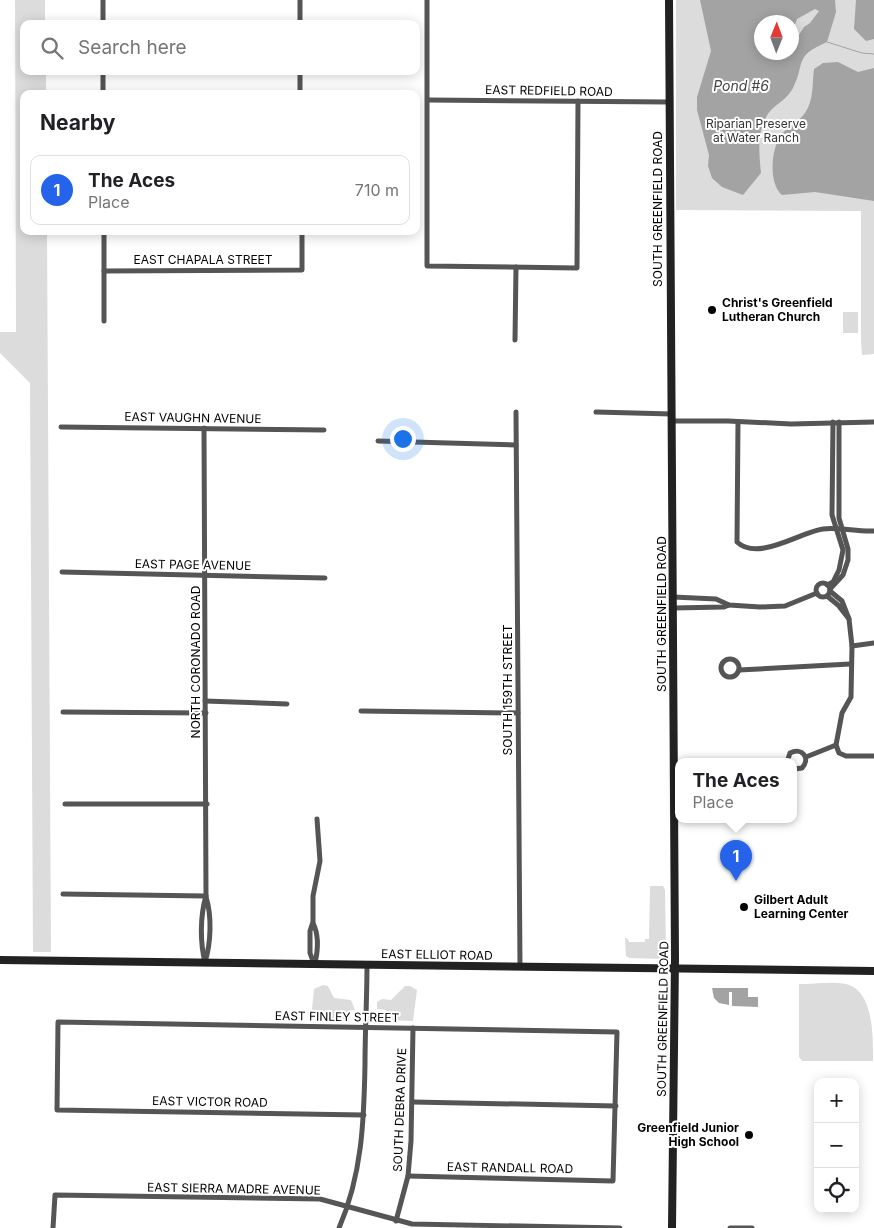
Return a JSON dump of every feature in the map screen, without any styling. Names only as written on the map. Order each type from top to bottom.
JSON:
[{"type":"main road","name":"SOUTH GREENFIELD ROAD","points":[[669,0],[675,969],[672,1228]]},
{"type":"main road","name":"EAST ELLIOT ROAD","points":[[0,960],[874,971]]},
{"type":"street","points":[[103,0],[103,20]]},
{"type":"street","points":[[300,0],[300,20]]},
{"type":"street","points":[[427,0],[427,266],[578,268],[578,101]]},
{"type":"street","points":[[103,75],[103,90]]},
{"type":"street","points":[[300,75],[300,90]]},
{"type":"street","name":"EAST REDFIELD ROAD","points":[[428,100],[669,102]]},
{"type":"street","points":[[104,235],[104,320]]},
{"type":"street","name":"EAST CHAPALA STREET","points":[[104,271],[302,270],[302,235]]},
{"type":"street","points":[[515,340],[516,267]]},
{"type":"street","name":"SOUTH 159TH STREET","points":[[516,412],[520,967]]},
{"type":"street","points":[[596,412],[791,424],[874,422]]},
{"type":"street","points":[[738,422],[738,542],[742,547],[760,548],[779,545],[821,530],[836,528],[874,531]]},
{"type":"street","points":[[829,588],[835,586],[848,560],[848,549],[839,518],[833,422]]},
{"type":"street","points":[[826,596],[841,561],[843,550],[832,515],[839,422]]},
{"type":"street","name":"EAST VAUGHN AVENUE","points":[[61,427],[324,430]]},
{"type":"street","name":"NORTH CORONADO ROAD","points":[[204,428],[206,896],[209,906],[209,951],[205,962]]},
{"type":"street","points":[[378,441],[516,444]]},
{"type":"street","name":"EAST PAGE AVENUE","points":[[62,572],[325,578]]},
{"type":"street","points":[[817,593],[819,585],[829,588],[842,601],[849,619],[852,646],[850,664],[851,697],[842,713],[836,745],[839,753],[846,756],[874,756]]},
{"type":"street","points":[[673,597],[716,599],[729,605],[760,607],[785,606],[817,593]]},
{"type":"street","points":[[817,593],[820,597],[826,596],[838,605],[849,619]]},
{"type":"street","points":[[702,608],[703,598]]},
{"type":"street","points":[[673,608],[724,608],[729,605]]},
{"type":"street","points":[[852,646],[874,643]]},
{"type":"street","points":[[739,670],[850,664]]},
{"type":"street","points":[[205,702],[287,704]]},
{"type":"street","points":[[361,711],[518,713]]},
{"type":"street","points":[[63,712],[206,713]]},
{"type":"street","points":[[806,757],[836,745]]},
{"type":"street","points":[[788,758],[793,751],[803,752],[806,757],[806,763],[802,768],[797,769]]},
{"type":"street","points":[[65,804],[207,804]]},
{"type":"street","points":[[314,964],[310,953],[313,896],[320,861],[317,819]]},
{"type":"street","points":[[63,894],[206,896]]},
{"type":"street","points":[[339,1228],[349,1206],[362,1144],[367,965]]},
{"type":"street","name":"EAST FINLEY STREET","points":[[57,1110],[58,1022],[617,1032],[616,1106]]},
{"type":"street","name":"SOUTH DEBRA DRIVE","points":[[396,1221],[408,1176],[413,1102],[413,1028]]},
{"type":"street","points":[[413,1102],[616,1106]]},
{"type":"street","name":"EAST RANDALL ROAD","points":[[408,1176],[613,1181],[616,1106]]},
{"type":"street","name":"EAST VICTOR ROAD","points":[[57,1110],[364,1114]]},
{"type":"street","name":"EAST SIERRA MADRE AVENUE","points":[[53,1228],[55,1195],[320,1199],[412,1224],[620,1228]]},
{"type":"street","points":[[730,1228],[752,1228]]},
{"type":"green space","points":[[15,0],[45,0],[45,20],[20,20],[20,75],[46,75],[46,90],[20,90],[20,235],[47,235],[51,952],[33,952],[30,383],[0,353],[0,332],[16,332]]},
{"type":"green space","name":"Riparian Preserve at Water Ranch","points":[[676,0],[874,0],[874,354],[862,355],[861,211],[676,210]]},
{"type":"green space","points":[[843,312],[858,312],[858,333],[843,333]]},
{"type":"green space","points":[[650,886],[663,886],[665,890],[666,954],[662,959],[629,958],[626,956],[625,938],[629,942],[645,942],[645,939],[649,939]]},
{"type":"green space","points":[[841,983],[855,988],[862,995],[867,1005],[872,1027],[873,1061],[802,1061],[799,1057],[799,984]]},
{"type":"green space","points":[[323,985],[328,986],[334,998],[351,1000],[355,1010],[348,1011],[345,1020],[311,1019],[314,989]]},
{"type":"green space","points":[[405,986],[410,986],[417,990],[413,1021],[387,1020],[386,1010],[377,1009],[377,1002],[382,999],[391,1000]]},
{"type":"water","name":"Pond #6","points":[[700,0],[835,0],[836,12],[827,42],[816,47],[805,56],[791,92],[766,117],[760,140],[761,173],[743,195],[722,187],[712,178],[708,166],[709,155],[697,110],[697,97],[711,51]]},
{"type":"water","points":[[856,0],[874,0],[874,39],[866,41],[854,29]]},
{"type":"water","points":[[838,62],[858,72],[874,68],[874,201],[815,192],[782,195],[773,174],[775,147],[785,131],[803,116],[808,108],[814,69],[823,63]]},
{"type":"water","points":[[712,988],[748,988],[748,997],[758,997],[758,1007],[732,1006],[732,992],[729,992],[729,1005],[719,1003],[714,998]]},
{"type":"waterway","points":[[827,42],[862,53],[874,54]]},
{"type":"place","name":"Christ's Greenfield Lutheran Church","points":[[712,310]]},
{"type":"place","name":"The Aces","points":[[736,881]]},
{"type":"place","name":"Gilbert Adult Learning Center","points":[[744,907]]},
{"type":"place","name":"Greenfield Junior High School","points":[[749,1135]]}]
